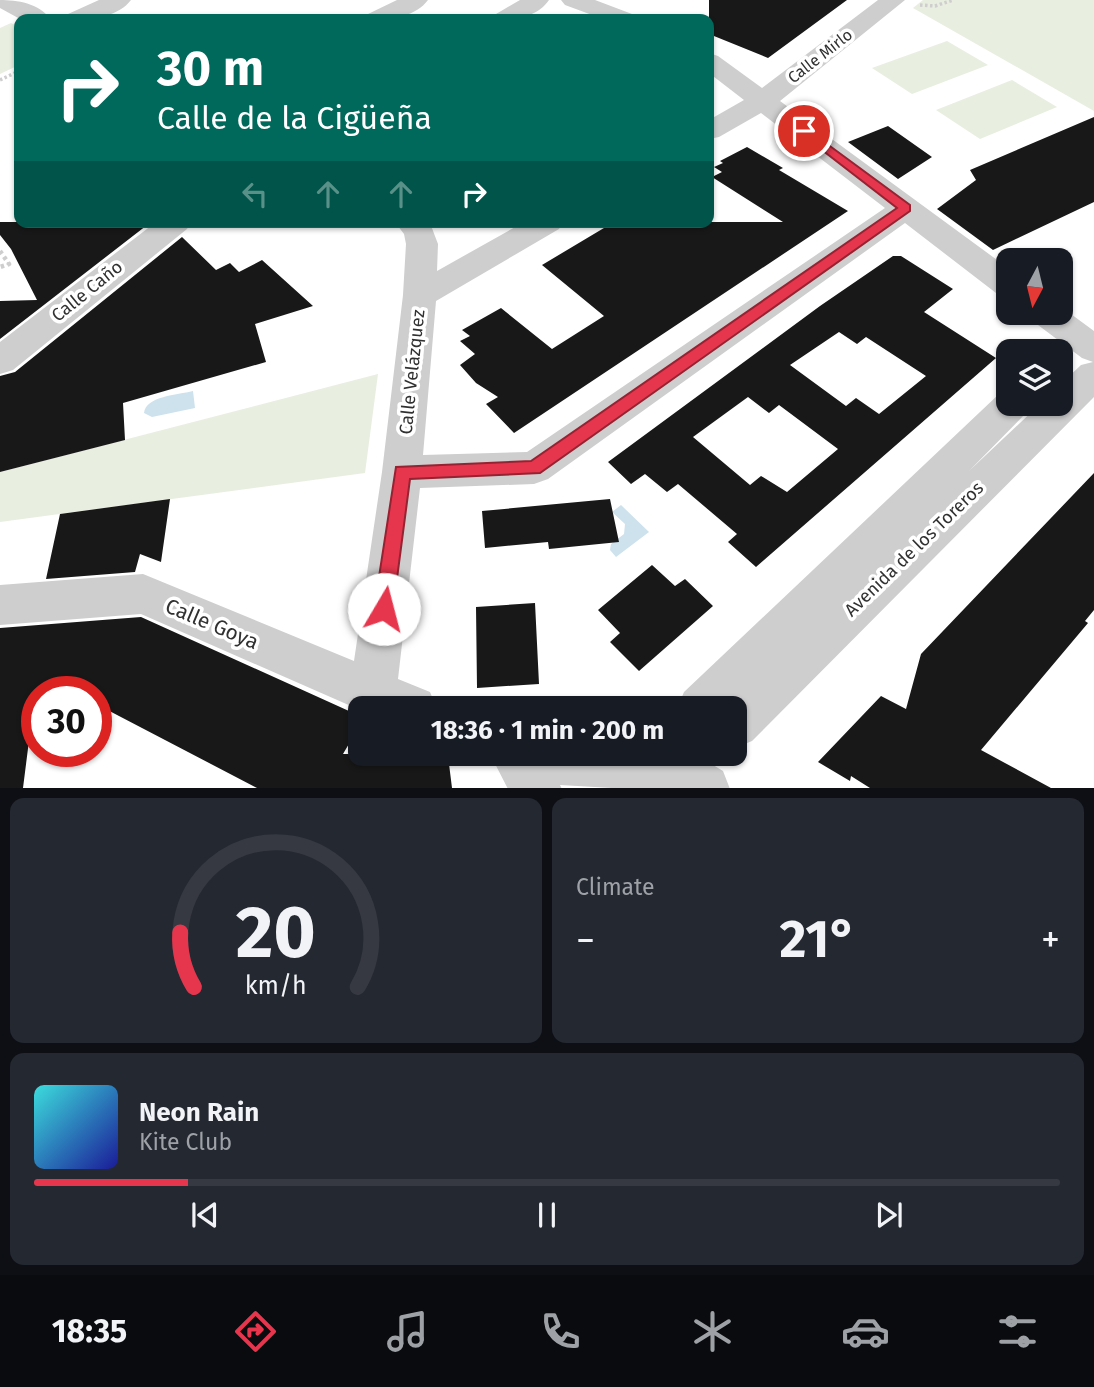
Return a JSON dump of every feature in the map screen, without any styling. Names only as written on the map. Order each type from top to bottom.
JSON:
[{"type":"street","points":[[2,0],[29,14]]},
{"type":"street","points":[[87,14],[119,0]]},
{"type":"street","points":[[387,14],[416,0]]},
{"type":"street","points":[[513,14],[537,0]]},
{"type":"street","points":[[573,0],[611,14]]},
{"type":"street","name":"Calle Mirlo","points":[[714,128],[764,100],[904,1]]},
{"type":"street","points":[[714,65],[996,276]]},
{"type":"street","points":[[402,472],[534,468],[906,208]]},
{"type":"street","name":"Calle Caño","points":[[0,361],[168,228]]},
{"type":"street","name":"Calle Velázquez","points":[[373,691],[402,472],[420,295],[422,244],[417,228]]},
{"type":"street","points":[[420,295],[537,228]]},
{"type":"street","points":[[1060,326],[1084,349]]},
{"type":"street","name":"Avenida de los Toreros","points":[[747,711],[1084,349]]},
{"type":"street","name":"Avenida de los Toreros","points":[[714,696],[1000,416]]},
{"type":"street","name":"Calle Goya","points":[[0,605],[143,594],[384,696]]},
{"type":"street","points":[[522,766],[536,788]]},
{"type":"street","points":[[630,766],[677,770]]},
{"type":"path","points":[[904,1],[930,6],[953,0]]},
{"type":"path","points":[[0,251],[9,264],[0,267]]},
{"type":"shaded area","points":[[923,0],[1094,0],[1094,111],[913,8]]},
{"type":"shaded area","points":[[11,23],[14,24],[14,67],[0,74],[0,28]]},
{"type":"shaded area","points":[[947,41],[988,65],[912,94],[872,68]]},
{"type":"shaded area","points":[[1012,80],[1057,107],[980,139],[936,110]]},
{"type":"shaded area","points":[[378,374],[365,473],[0,522],[0,472]]},
{"type":"water","points":[[193,391],[195,408],[152,417],[144,413],[146,407],[156,400]]},
{"type":"water","points":[[621,505],[649,532],[616,557],[610,550],[611,544],[624,534],[625,524],[612,512]]},
{"type":"building","points":[[709,0],[847,0],[768,58],[714,36],[714,14],[709,14]]},
{"type":"building","points":[[1094,117],[1094,202],[993,250],[937,209],[976,180],[970,170]]},
{"type":"building","points":[[888,126],[932,157],[898,179],[848,142]]},
{"type":"building","points":[[747,147],[783,168],[779,170],[848,211],[514,433],[486,404],[498,397],[476,383],[460,365],[475,354],[460,341],[470,336],[462,330],[501,308],[552,349],[604,316],[542,265],[604,228],[714,228],[714,222],[783,222],[714,178],[722,172],[714,167],[723,163],[720,161]]},
{"type":"building","points":[[0,222],[14,222],[14,228],[143,228],[0,339],[0,301],[37,300],[11,249],[0,235]]},
{"type":"building","points":[[182,237],[216,270],[230,263],[239,272],[262,260],[313,306],[255,324],[266,362],[123,403],[125,440],[0,472],[0,376],[15,372]]},
{"type":"building","points":[[893,256],[901,256],[953,289],[924,312],[996,358],[756,567],[728,542],[737,534],[678,484],[667,492],[645,474],[631,484],[608,462],[820,306]],"holes":[[[839,332],[857,344],[866,337],[926,376],[879,414],[856,398],[846,406],[790,365]],[[748,397],[769,413],[779,405],[838,449],[787,492],[761,476],[750,485],[693,437]]]},
{"type":"building","points":[[1094,473],[1094,610],[1085,621],[1088,623],[981,750],[1051,788],[870,788],[851,776],[850,781],[818,762],[881,696],[906,709],[921,654]]},
{"type":"building","points":[[170,499],[161,562],[140,554],[135,572],[46,579],[60,514]]},
{"type":"building","points":[[610,499],[619,542],[549,549],[548,542],[485,548],[482,511]]},
{"type":"building","points":[[652,565],[675,586],[685,579],[713,606],[639,671],[610,642],[620,633],[598,610]]},
{"type":"building","points":[[535,603],[539,684],[477,688],[476,607]]},
{"type":"building","points":[[141,617],[348,711],[348,745],[343,754],[348,754],[348,766],[449,766],[452,788],[257,788],[112,712],[112,676],[21,676],[21,767],[26,767],[23,788],[0,788],[0,628]]},
{"type":"route","points":[[384,609],[402,472],[534,468],[906,208],[804,131]]}]
